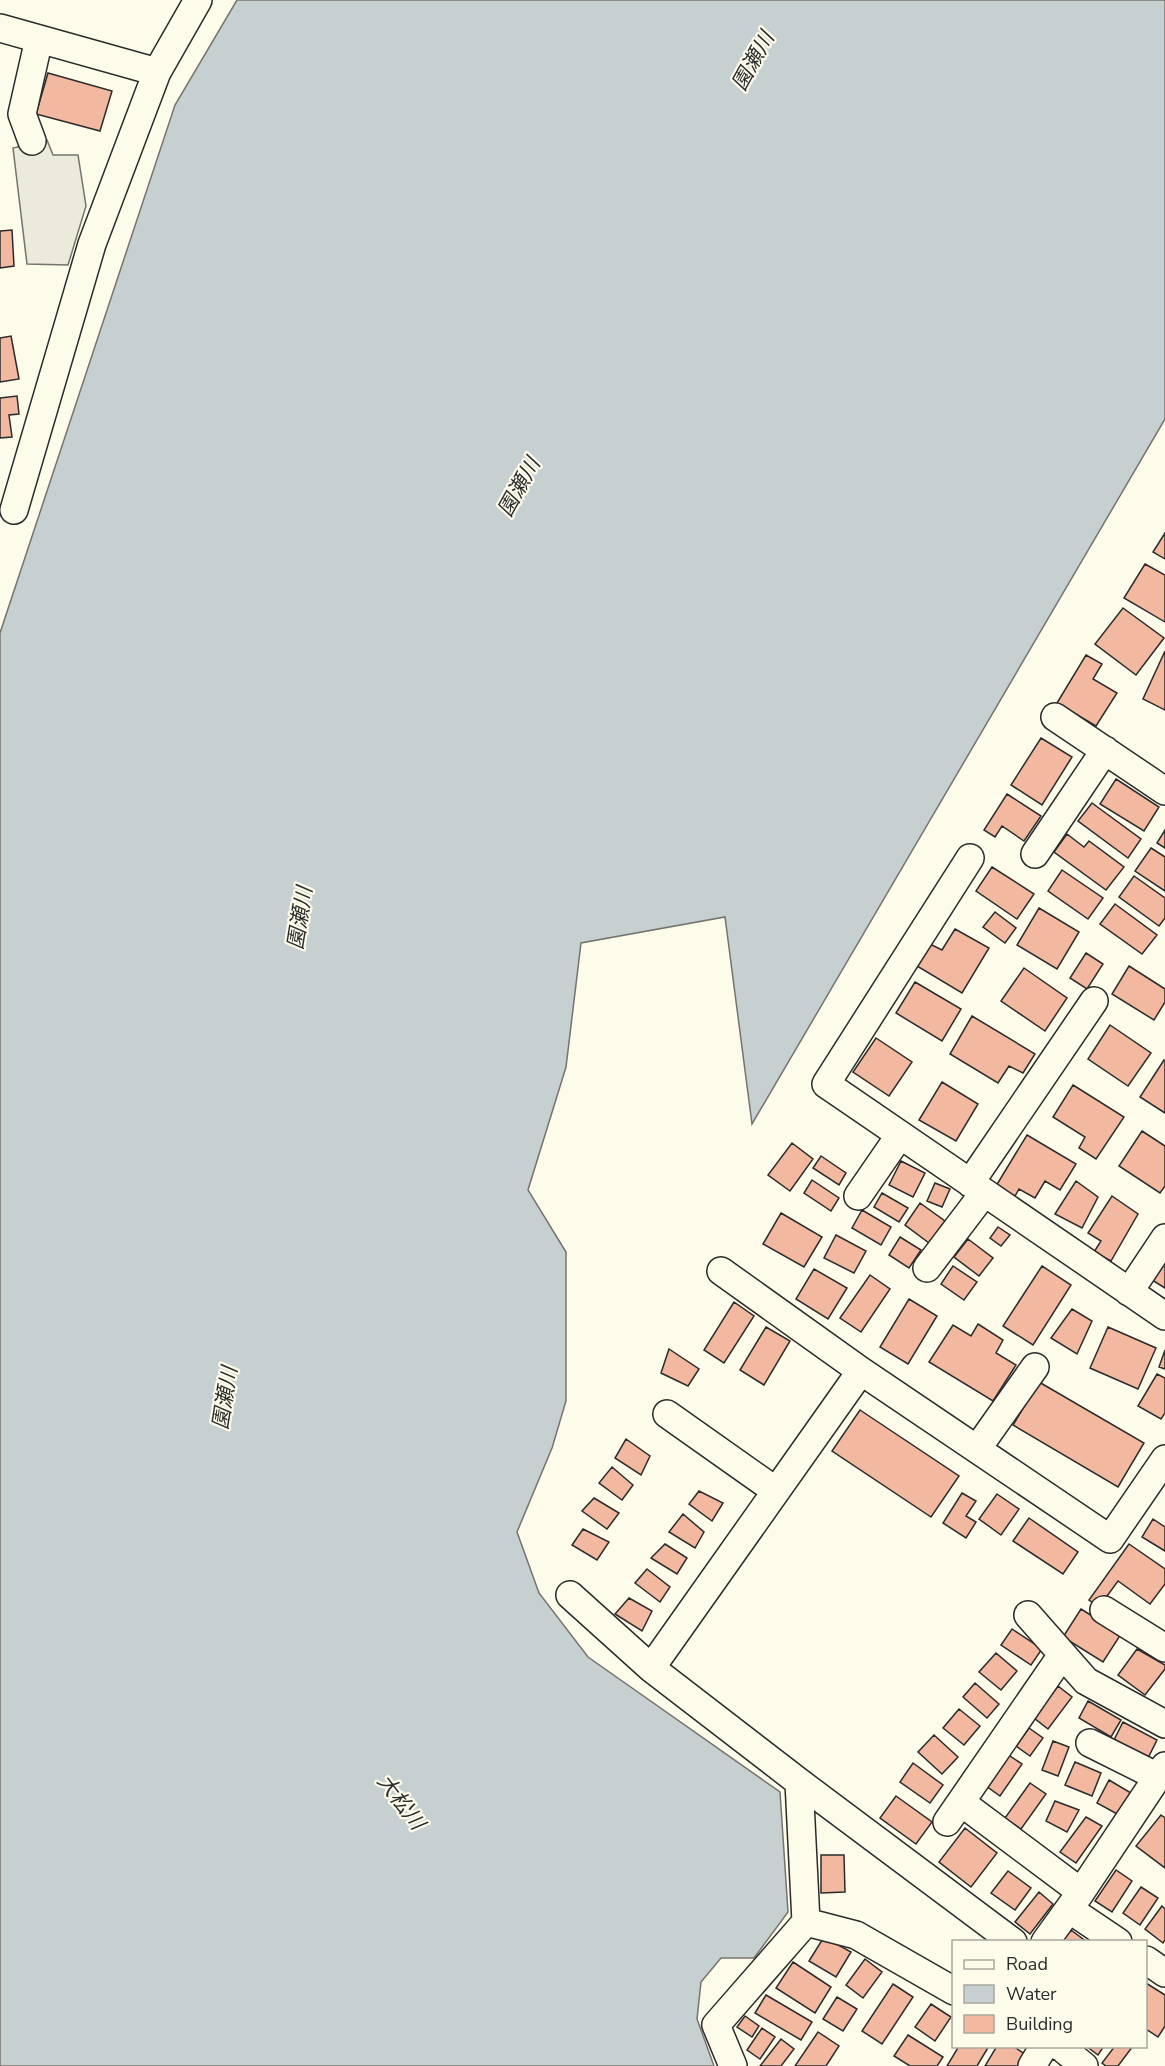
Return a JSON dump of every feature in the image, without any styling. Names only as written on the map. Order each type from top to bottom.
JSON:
[{"type":"street","points":[[14,510],[92,244],[157,72],[198,0]]},
{"type":"street","points":[[0,28],[157,72]]},
{"type":"street","points":[[32,141],[21,114],[39,39]]},
{"type":"street","points":[[1055,717],[1165,791]]},
{"type":"street","points":[[1035,854],[1105,750]]},
{"type":"street","points":[[970,858],[826,1084],[1165,1316]]},
{"type":"street","points":[[927,1268],[1094,1001]]},
{"type":"street","points":[[858,1197],[900,1135]]},
{"type":"street","points":[[1129,1292],[1165,1238]]},
{"type":"street","points":[[721,1271],[861,1371],[1110,1539],[1165,1459]]},
{"type":"street","points":[[977,1449],[1035,1367]]},
{"type":"street","points":[[651,1668],[861,1371]]},
{"type":"street","points":[[667,1414],[776,1491]]},
{"type":"street","points":[[570,1595],[651,1668],[799,1782],[1012,1940]]},
{"type":"street","points":[[1104,1610],[1165,1648]]},
{"type":"street","points":[[1028,1615],[1086,1681],[1165,1724]]},
{"type":"street","points":[[1062,1655],[954,1812],[1075,1900],[1117,1940]]},
{"type":"street","points":[[1046,1940],[1160,1779],[1090,1743]]},
{"type":"street","points":[[733,2066],[716,2025],[806,1922],[799,1782]]},
{"type":"street","points":[[806,1922],[856,1935],[952,1989]]},
{"type":"street","points":[[1147,1961],[1165,1973]]},
{"type":"street","points":[[1032,2066],[1043,2048]]},
{"type":"street","points":[[1062,2048],[1084,2066]]},
{"type":"shaded area","points":[[47,140],[53,155],[78,155],[86,206],[68,265],[27,264],[13,148]]},
{"type":"water","points":[[237,0],[1165,0],[1165,419],[752,1124],[725,917],[581,943],[566,1067],[528,1190],[566,1252],[566,1401],[552,1448],[517,1532],[539,1593],[588,1657],[780,1792],[788,1912],[754,1958],[721,1958],[701,1982],[697,2019],[714,2066],[0,2066],[0,633],[175,105]]},
{"type":"building","points":[[48,73],[112,91],[100,131],[36,114]]},
{"type":"building","points":[[12,230],[14,266],[0,268],[0,231]]},
{"type":"building","points":[[11,336],[19,379],[0,382],[0,338]]},
{"type":"building","points":[[17,396],[19,414],[9,415],[12,437],[0,438],[0,398]]},
{"type":"building","points":[[1165,533],[1165,559],[1153,552]]},
{"type":"building","points":[[1145,564],[1165,575],[1165,622],[1124,598]]},
{"type":"building","points":[[1123,608],[1164,638],[1136,675],[1095,644]]},
{"type":"building","points":[[1165,651],[1165,710],[1143,699]]},
{"type":"building","points":[[1086,655],[1102,664],[1093,679],[1117,693],[1096,726],[1057,703]]},
{"type":"building","points":[[1041,738],[1072,757],[1042,805],[1011,785]]},
{"type":"building","points":[[1116,779],[1159,807],[1144,831],[1100,804]]},
{"type":"building","points":[[1007,794],[1041,816],[1024,841],[1002,826],[995,837],[984,830]]},
{"type":"building","points":[[1092,803],[1141,839],[1128,858],[1078,821]]},
{"type":"building","points":[[1165,830],[1165,848],[1157,843]]},
{"type":"building","points":[[1067,834],[1084,847],[1089,841],[1124,867],[1106,890],[1054,852]]},
{"type":"building","points":[[1151,848],[1165,857],[1165,891],[1135,871]]},
{"type":"building","points":[[992,867],[1034,894],[1017,919],[976,891]]},
{"type":"building","points":[[1062,870],[1103,898],[1088,919],[1048,891]]},
{"type":"building","points":[[1134,876],[1165,898],[1165,918],[1159,926],[1119,897]]},
{"type":"building","points":[[1115,904],[1157,935],[1142,954],[1100,924]]},
{"type":"building","points":[[1039,908],[1079,932],[1057,969],[1017,945]]},
{"type":"building","points":[[995,912],[1016,928],[1005,943],[983,927]]},
{"type":"building","points":[[955,929],[989,948],[962,993],[917,966],[930,944],[942,950]]},
{"type":"building","points":[[1086,953],[1103,964],[1087,989],[1070,978]]},
{"type":"building","points":[[1129,966],[1165,989],[1165,1002],[1154,1020],[1112,994]]},
{"type":"building","points":[[1024,968],[1067,998],[1045,1031],[1001,1001]]},
{"type":"building","points":[[915,982],[961,1009],[942,1041],[896,1013]]},
{"type":"building","points":[[972,1016],[1035,1054],[1023,1073],[1009,1066],[998,1083],[950,1054]]},
{"type":"building","points":[[1110,1025],[1151,1053],[1128,1086],[1088,1059]]},
{"type":"building","points":[[876,1038],[912,1062],[889,1096],[853,1072]]},
{"type":"building","points":[[1165,1061],[1165,1113],[1140,1097]]},
{"type":"building","points":[[942,1082],[978,1104],[956,1141],[919,1120]]},
{"type":"building","points":[[1073,1085],[1124,1117],[1096,1159],[1079,1148],[1085,1137],[1053,1117]]},
{"type":"building","points":[[1142,1131],[1165,1146],[1165,1186],[1160,1193],[1119,1166]]},
{"type":"building","points":[[1027,1135],[1076,1164],[1060,1190],[1045,1181],[1035,1198],[1019,1189],[1015,1196],[996,1186]]},
{"type":"building","points":[[792,1143],[813,1159],[790,1191],[768,1175]]},
{"type":"building","points":[[821,1156],[846,1173],[839,1185],[813,1168]]},
{"type":"building","points":[[901,1161],[925,1173],[913,1197],[889,1185]]},
{"type":"building","points":[[812,1180],[839,1198],[831,1211],[804,1193]]},
{"type":"building","points":[[1076,1181],[1098,1197],[1082,1228],[1055,1214]]},
{"type":"building","points":[[935,1183],[950,1189],[942,1207],[927,1201]]},
{"type":"building","points":[[882,1193],[908,1208],[899,1222],[874,1207]]},
{"type":"building","points":[[1112,1196],[1138,1214],[1111,1261],[1094,1252],[1101,1241],[1088,1233]]},
{"type":"building","points":[[920,1203],[945,1221],[929,1243],[905,1225]]},
{"type":"building","points":[[862,1210],[891,1227],[881,1245],[852,1228]]},
{"type":"building","points":[[781,1213],[822,1237],[804,1267],[763,1244]]},
{"type":"building","points":[[998,1227],[1010,1235],[1001,1246],[990,1238]]},
{"type":"building","points":[[836,1235],[866,1251],[854,1273],[824,1258]]},
{"type":"building","points":[[900,1237],[921,1250],[909,1268],[889,1255]]},
{"type":"building","points":[[968,1239],[993,1258],[979,1276],[954,1257]]},
{"type":"building","points":[[1162,1263],[1165,1264],[1165,1288],[1152,1280]]},
{"type":"building","points":[[953,1266],[977,1282],[964,1300],[941,1284]]},
{"type":"building","points":[[1042,1266],[1071,1285],[1033,1345],[1003,1326]]},
{"type":"building","points":[[814,1269],[847,1288],[828,1319],[796,1299]]},
{"type":"building","points":[[870,1275],[890,1289],[861,1332],[840,1318]]},
{"type":"building","points":[[909,1299],[937,1316],[908,1364],[880,1347]]},
{"type":"building","points":[[734,1302],[754,1316],[724,1363],[704,1350]]},
{"type":"building","points":[[1072,1309],[1092,1321],[1077,1354],[1051,1338]]},
{"type":"building","points":[[978,1324],[1003,1340],[996,1353],[1016,1365],[993,1401],[929,1362],[953,1325],[971,1336]]},
{"type":"building","points":[[766,1327],[790,1341],[764,1385],[740,1370]]},
{"type":"building","points":[[1108,1327],[1156,1348],[1138,1389],[1090,1368]]},
{"type":"building","points":[[669,1349],[699,1369],[688,1386],[661,1373]]},
{"type":"building","points":[[1165,1350],[1165,1369],[1159,1367]]},
{"type":"building","points":[[1157,1374],[1165,1378],[1165,1413],[1161,1419],[1138,1406]]},
{"type":"building","points":[[1039,1382],[1144,1443],[1118,1487],[1013,1425]]},
{"type":"building","points":[[860,1410],[959,1476],[931,1517],[832,1451]]},
{"type":"building","points":[[626,1439],[650,1456],[641,1475],[615,1458]]},
{"type":"building","points":[[612,1467],[633,1485],[622,1500],[599,1483]]},
{"type":"building","points":[[699,1491],[723,1503],[712,1521],[689,1504]]},
{"type":"building","points":[[962,1493],[976,1501],[966,1516],[976,1522],[966,1538],[943,1523]]},
{"type":"building","points":[[997,1494],[1019,1509],[1001,1535],[979,1519]]},
{"type":"building","points":[[594,1498],[619,1513],[607,1529],[582,1511]]},
{"type":"building","points":[[683,1514],[704,1532],[695,1548],[669,1532]]},
{"type":"building","points":[[1029,1518],[1078,1552],[1063,1574],[1013,1541]]},
{"type":"building","points":[[1153,1519],[1165,1527],[1165,1551],[1142,1537]]},
{"type":"building","points":[[583,1529],[609,1542],[597,1560],[572,1545]]},
{"type":"building","points":[[665,1544],[687,1558],[677,1574],[651,1558]]},
{"type":"building","points":[[1129,1544],[1165,1569],[1165,1584],[1150,1604],[1118,1581],[1099,1607],[1089,1600]]},
{"type":"building","points":[[647,1569],[670,1587],[660,1602],[635,1583]]},
{"type":"building","points":[[629,1598],[652,1611],[642,1631],[615,1614]]},
{"type":"building","points":[[1081,1609],[1121,1634],[1103,1662],[1063,1637]]},
{"type":"building","points":[[1012,1629],[1042,1649],[1031,1665],[1001,1645]]},
{"type":"building","points":[[1137,1649],[1165,1665],[1165,1669],[1145,1695],[1118,1675]]},
{"type":"building","points":[[996,1653],[1017,1671],[1001,1690],[979,1672]]},
{"type":"building","points":[[975,1683],[999,1704],[987,1718],[963,1697]]},
{"type":"building","points":[[1058,1686],[1072,1697],[1048,1729],[1034,1718]]},
{"type":"building","points":[[1088,1701],[1121,1720],[1111,1737],[1079,1718]]},
{"type":"building","points":[[959,1709],[980,1726],[964,1745],[943,1728]]},
{"type":"building","points":[[1123,1722],[1157,1740],[1148,1758],[1114,1740]]},
{"type":"building","points":[[1029,1728],[1043,1738],[1030,1756],[1016,1746]]},
{"type":"building","points":[[934,1735],[958,1757],[942,1774],[918,1752]]},
{"type":"building","points":[[1053,1741],[1069,1747],[1058,1776],[1042,1770]]},
{"type":"building","points":[[1004,1752],[1022,1764],[1000,1796],[982,1783]]},
{"type":"building","points":[[1075,1762],[1101,1773],[1092,1796],[1065,1785]]},
{"type":"building","points":[[913,1763],[943,1785],[930,1803],[900,1782]]},
{"type":"building","points":[[1109,1780],[1131,1793],[1119,1815],[1097,1803]]},
{"type":"building","points":[[1030,1783],[1046,1794],[1021,1829],[1005,1818]]},
{"type":"building","points":[[896,1796],[932,1822],[916,1844],[880,1818]]},
{"type":"building","points":[[1055,1801],[1079,1810],[1067,1832],[1046,1821]]},
{"type":"building","points":[[1161,1815],[1165,1818],[1165,1868],[1136,1846]]},
{"type":"building","points":[[1086,1817],[1102,1826],[1076,1863],[1060,1852]]},
{"type":"building","points":[[965,1828],[997,1853],[971,1887],[939,1862]]},
{"type":"building","points":[[821,1855],[844,1855],[845,1892],[821,1893]]},
{"type":"building","points":[[1116,1870],[1132,1881],[1112,1912],[1095,1901]]},
{"type":"building","points":[[1008,1871],[1031,1888],[1015,1910],[991,1893]]},
{"type":"building","points":[[1141,1887],[1158,1898],[1140,1925],[1123,1913]]},
{"type":"building","points":[[1039,1892],[1053,1904],[1030,1934],[1015,1922]]},
{"type":"building","points":[[1162,1906],[1165,1909],[1165,1940],[1163,1943],[1145,1929]]},
{"type":"building","points":[[1071,1930],[1084,1940],[1064,1940]]},
{"type":"building","points":[[824,1937],[851,1952],[836,1977],[809,1961]]},
{"type":"building","points":[[865,1959],[882,1972],[863,1998],[846,1985]]},
{"type":"building","points":[[793,1962],[831,1987],[815,2013],[776,1988]]},
{"type":"building","points":[[893,1984],[913,1997],[882,2044],[862,2031]]},
{"type":"building","points":[[1147,1984],[1165,1995],[1165,2026],[1158,2037],[1147,2030]]},
{"type":"building","points":[[766,1995],[812,2022],[801,2040],[755,2013]]},
{"type":"building","points":[[837,1997],[857,2009],[843,2031],[823,2019]]},
{"type":"building","points":[[931,2004],[951,2017],[935,2041],[915,2027]]},
{"type":"building","points":[[745,2016],[759,2026],[752,2037],[737,2027]]},
{"type":"building","points":[[762,2028],[775,2037],[760,2059],[747,2050]]},
{"type":"building","points":[[818,2032],[839,2046],[826,2066],[795,2066]]},
{"type":"building","points":[[908,2035],[943,2057],[937,2066],[910,2066],[894,2056]]},
{"type":"building","points":[[781,2039],[794,2049],[781,2066],[760,2066]]},
{"type":"building","points":[[958,2048],[988,2048],[977,2066],[947,2066]]},
{"type":"building","points":[[996,2048],[1016,2048],[1029,2057],[1023,2066],[985,2066]]},
{"type":"building","points":[[1089,2048],[1103,2048],[1098,2055]]},
{"type":"building","points":[[1113,2048],[1132,2048],[1118,2066],[1106,2066],[1102,2063]]},
{"type":"water label","name":"園瀬川","points":[[753,61]]},
{"type":"water label","name":"園瀬川","points":[[519,487]]},
{"type":"water label","name":"園瀬川","points":[[300,918]]},
{"type":"water label","name":"園瀬川","points":[[225,1398]]},
{"type":"water label","name":"大松川","points":[[401,1802]]}]
